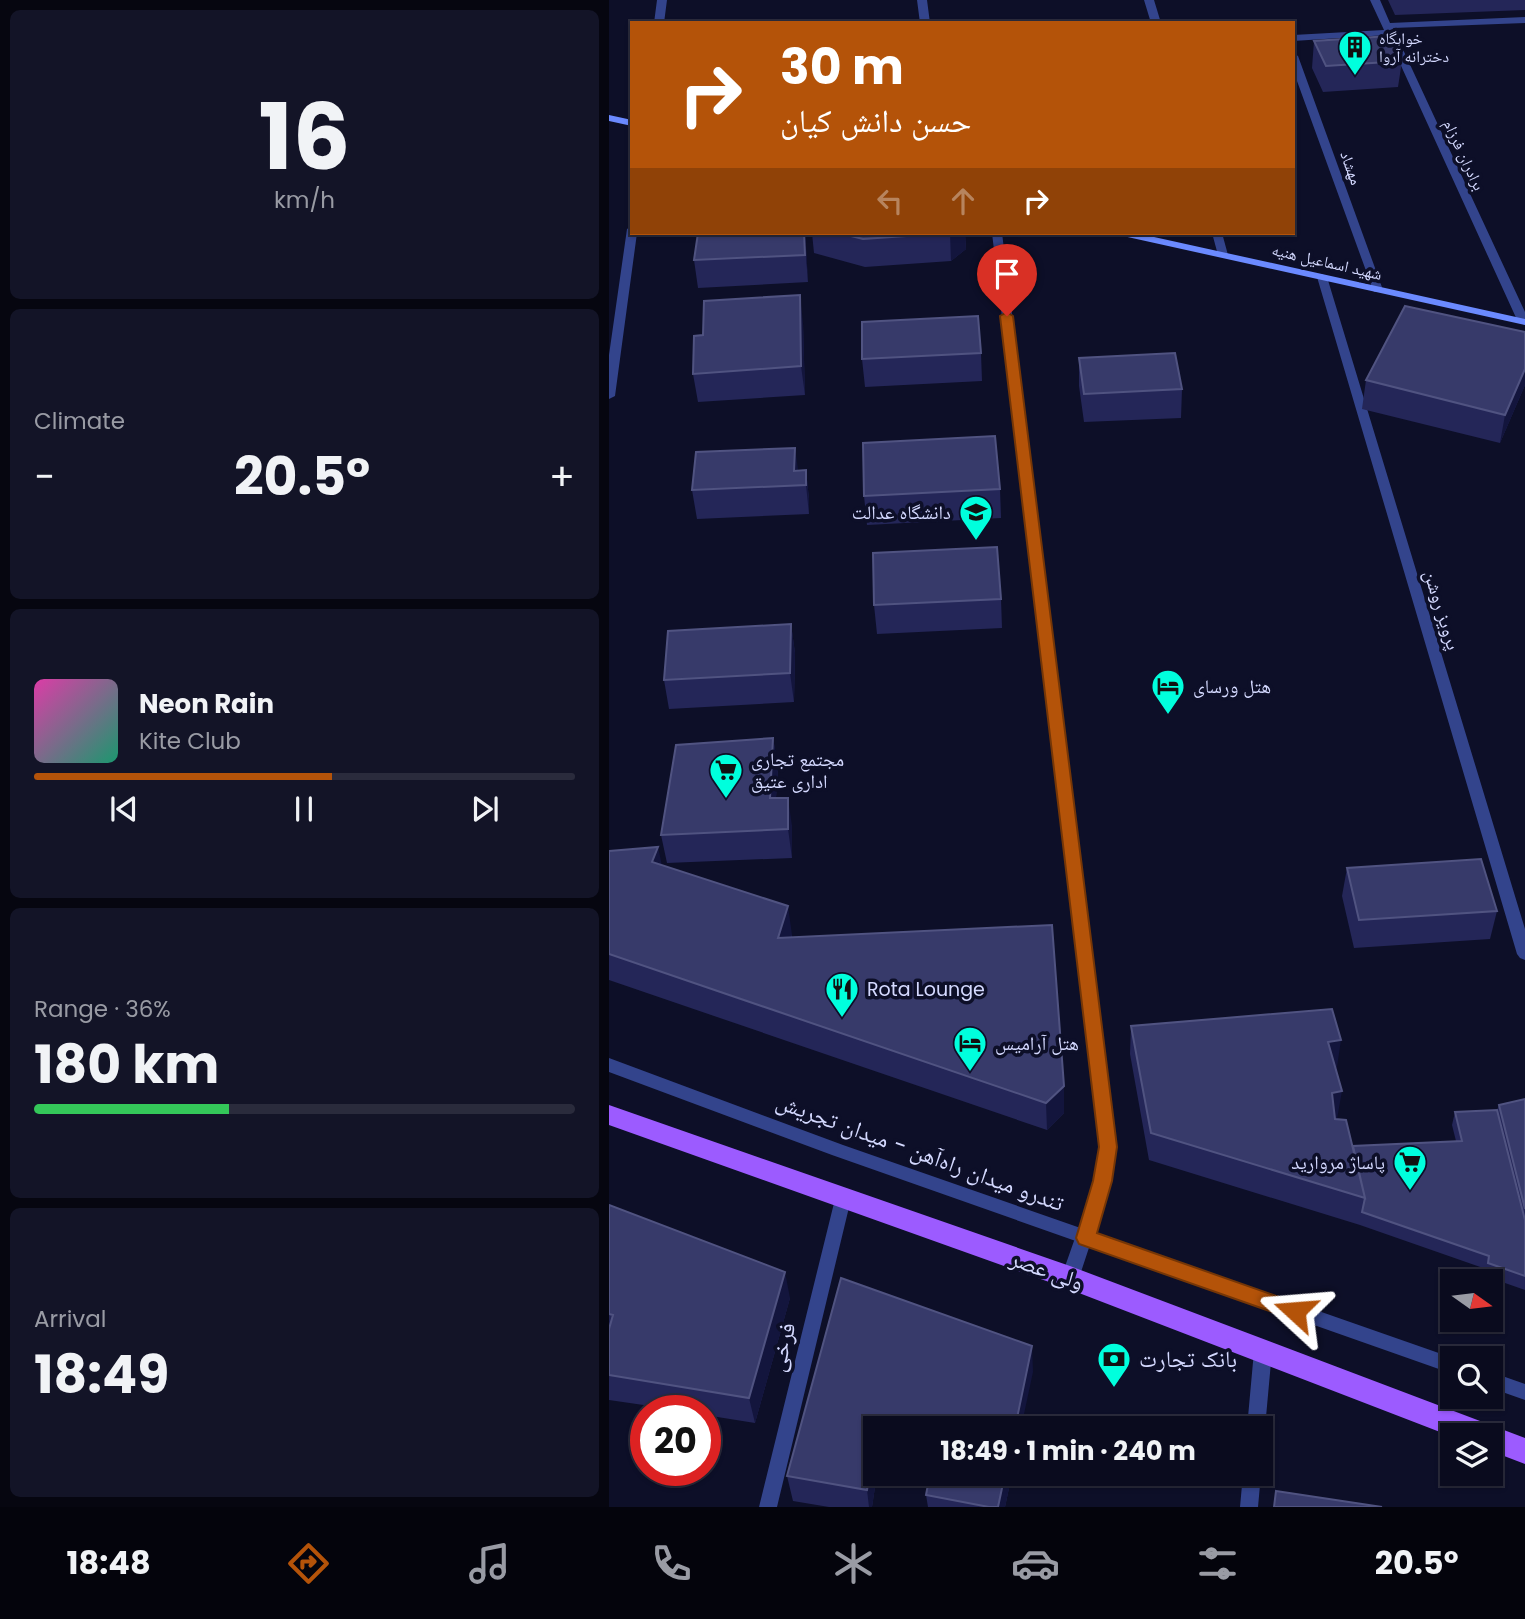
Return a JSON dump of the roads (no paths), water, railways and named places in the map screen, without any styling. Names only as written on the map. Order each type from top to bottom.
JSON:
[{"type":"main road","points":[[609,118],[630,123]]},
{"type":"main road","name":"شهید اسماعیل هنیه","points":[[1132,235],[1525,322]]},
{"type":"main road","name":"ولی عصر","points":[[609,1115],[1070,1278],[1450,1423]]},
{"type":"main road","points":[[1503,1443],[1525,1451]]},
{"type":"street","points":[[659,21],[662,0]]},
{"type":"street","points":[[922,0],[925,21]]},
{"type":"street","points":[[1149,0],[1155,21]]},
{"type":"street","name":"برادران فرزام","points":[[1375,0],[1525,322]]},
{"type":"street","points":[[1295,38],[1525,20]]},
{"type":"street","name":"مهشاد","points":[[1295,62],[1378,290]]},
{"type":"street","points":[[609,396],[631,235]]},
{"type":"street","points":[[997,235],[1108,1147],[1103,1181],[1086,1238],[1070,1278]]},
{"type":"street","points":[[1218,235],[1223,255]]},
{"type":"street","name":"پرویز روشن","points":[[1322,277],[1525,954]]},
{"type":"street","name":"تندرو میدان راه‌آهن - میدان تجریش","points":[[609,1065],[1086,1238],[1440,1361]]},
{"type":"street","name":"فرخی","points":[[768,1507],[843,1199]]},
{"type":"street","points":[[1257,1416],[1263,1352]]},
{"type":"street","points":[[1503,1384],[1525,1392]]},
{"type":"street","points":[[1249,1507],[1251,1486]]},
{"type":"place","name":"خوابگاه دخترانه آروا","points":[[1355,77]]},
{"type":"place","name":"دانشگاه عدالت","points":[[976,542]]},
{"type":"place","name":"هتل ورسای","points":[[1168,716]]},
{"type":"place","name":"مجتمع تجاری اداری عتیق","points":[[726,800]]},
{"type":"place","name":"Rota Lounge","points":[[842,1019]]},
{"type":"place","name":"هتل آرامیس","points":[[970,1073]]},
{"type":"place","name":"پاساژ مروارید","points":[[1410,1192]]},
{"type":"place","name":"بانک تجارت","points":[[1114,1389]]}]
